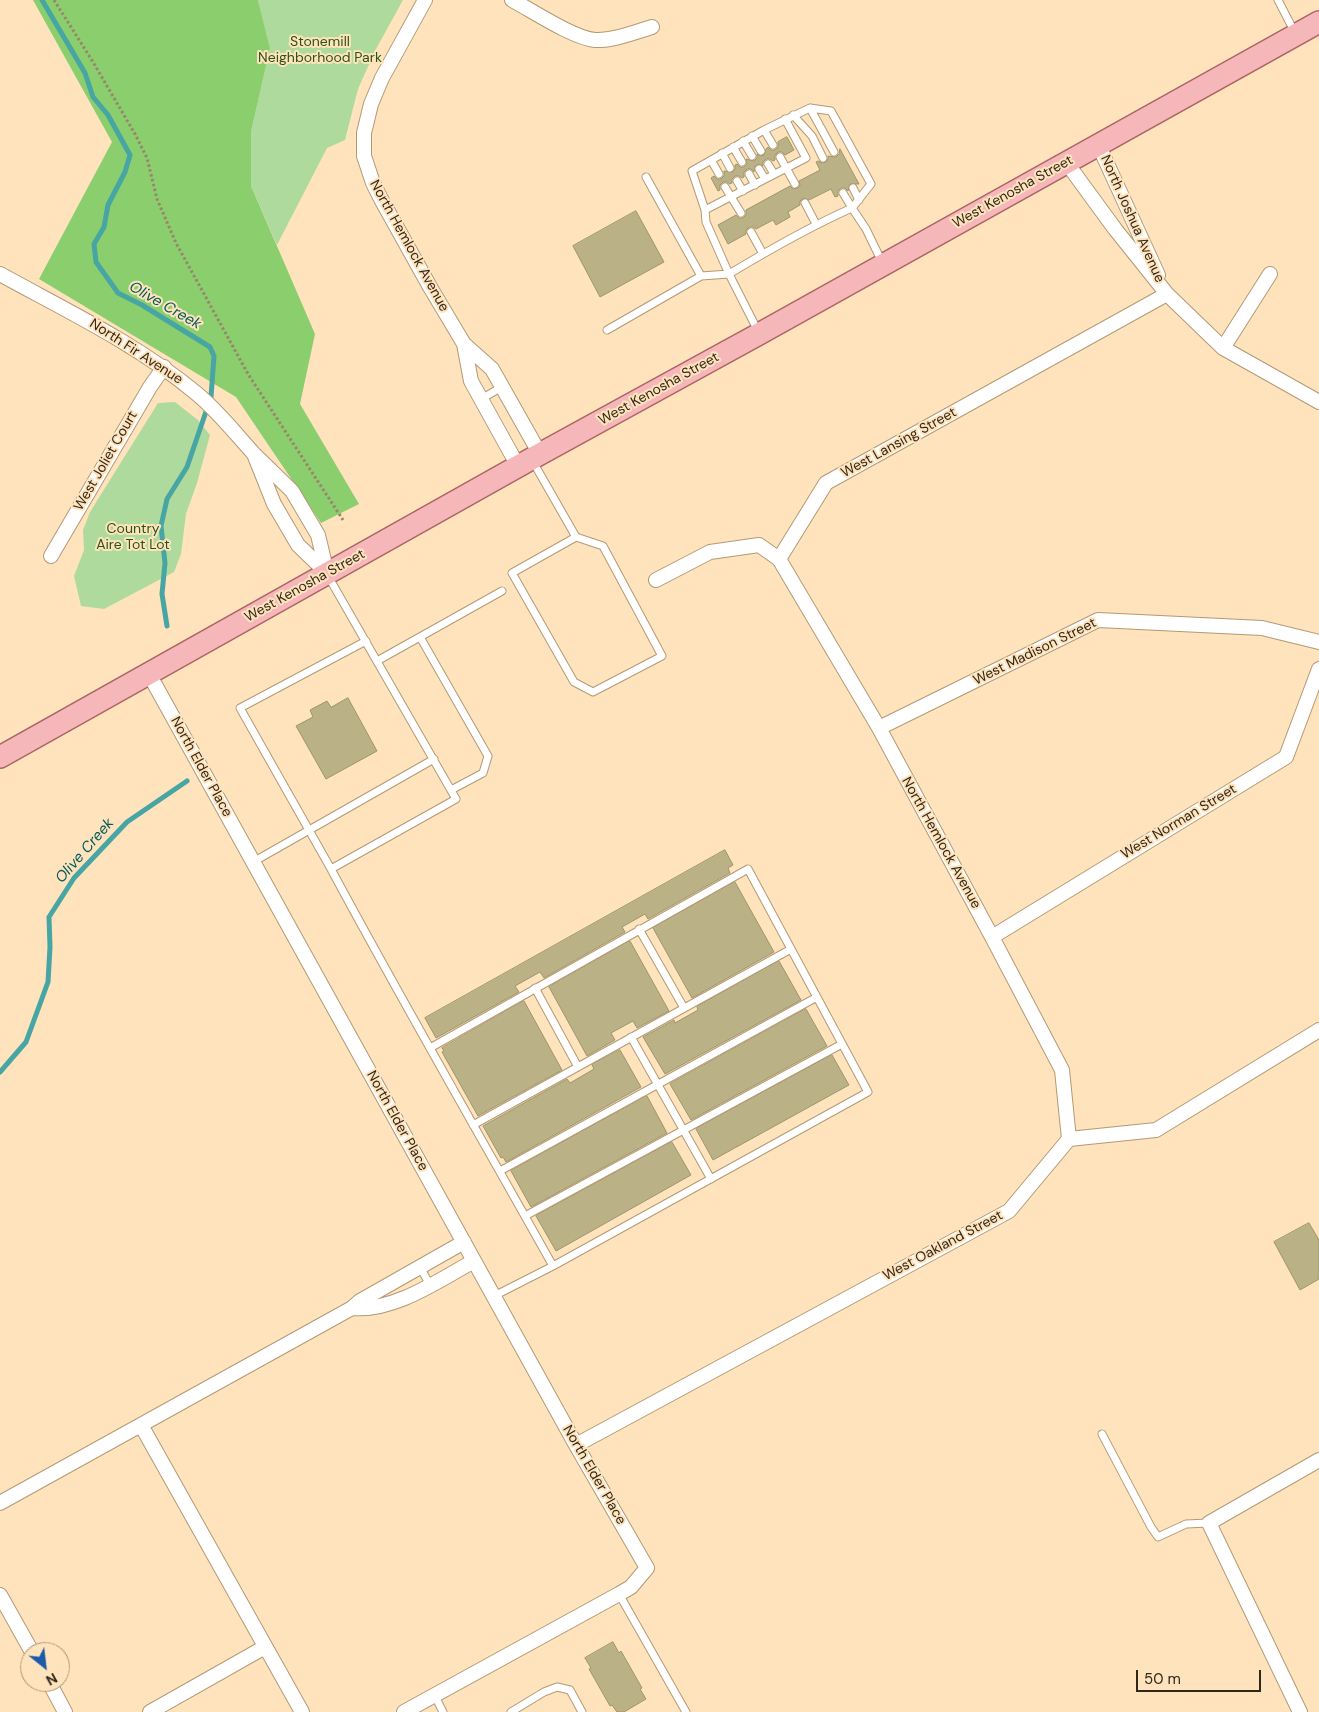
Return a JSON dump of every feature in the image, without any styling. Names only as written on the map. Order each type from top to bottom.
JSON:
[{"type":"main road","name":"West Kenosha Street","points":[[0,757],[327,573],[1319,22]]},
{"type":"street","name":"North Hemlock Avenue","points":[[425,0],[382,78],[371,104],[363,144],[364,156],[381,199],[464,344],[492,369],[502,387],[530,460]]},
{"type":"street","points":[[512,0],[571,32],[596,40],[617,37],[652,27]]},
{"type":"street","name":"North Joshua Avenue","points":[[1098,144],[1167,294]]},
{"type":"street","name":"North Joshua Avenue","points":[[1066,162],[1115,229],[1167,294],[1223,348],[1319,402]]},
{"type":"street","name":"North Fir Avenue","points":[[0,274],[103,329],[164,368],[198,394],[254,454],[292,491],[318,535],[327,573]]},
{"type":"street","points":[[1223,348],[1270,274]]},
{"type":"street","name":"West Lansing Street","points":[[779,559],[826,483],[1167,294]]},
{"type":"street","name":"North Hemlock Avenue","points":[[464,344],[471,381],[481,400],[530,460]]},
{"type":"street","name":"West Joliet Court","points":[[51,556],[150,386],[164,368]]},
{"type":"street","name":"North Fir Avenue","points":[[254,454],[274,504],[298,545],[327,573]]},
{"type":"street","points":[[656,580],[710,552],[759,545],[779,559]]},
{"type":"street","name":"North Hemlock Avenue","points":[[779,559],[879,728],[1062,1070],[1069,1139]]},
{"type":"street","name":"West Madison Street","points":[[879,728],[1098,620],[1262,628],[1319,642]]},
{"type":"street","name":"West Norman Street","points":[[992,937],[1286,757],[1319,669]]},
{"type":"street","name":"North Elder Place","points":[[149,674],[576,1445],[647,1568],[631,1587],[619,1594]]},
{"type":"street","points":[[1069,1139],[1156,1130],[1319,1030]]},
{"type":"street","name":"West Oakland Street","points":[[576,1445],[1009,1211],[1069,1139]]},
{"type":"street","points":[[0,1504],[352,1308],[360,1301],[464,1242]]},
{"type":"street","points":[[352,1308],[365,1309],[404,1299],[474,1261]]},
{"type":"street","points":[[141,1425],[302,1712]]},
{"type":"street","points":[[1300,1712],[1209,1523],[1319,1460]]},
{"type":"street","points":[[404,1712],[619,1594]]},
{"type":"street","points":[[0,1595],[26,1642]]},
{"type":"street","points":[[150,1712],[265,1647]]},
{"type":"street","points":[[55,1692],[66,1712]]},
{"type":"lane","points":[[1278,0],[1296,34]]},
{"type":"lane","points":[[810,108],[834,152]]},
{"type":"lane","points":[[607,330],[701,276],[729,274],[816,224],[852,208],[871,184],[831,111],[810,108],[752,136],[692,171],[705,210],[706,222],[729,274],[760,334]]},
{"type":"lane","points":[[794,115],[812,136],[823,158]]},
{"type":"lane","points":[[705,210],[806,158],[785,119]]},
{"type":"lane","points":[[764,130],[773,145]]},
{"type":"lane","points":[[752,136],[761,151]]},
{"type":"lane","points":[[743,141],[752,156]]},
{"type":"lane","points":[[733,147],[742,162]]},
{"type":"lane","points":[[722,153],[730,168]]},
{"type":"lane","points":[[780,157],[795,184]]},
{"type":"lane","points":[[710,160],[719,174]]},
{"type":"lane","points":[[768,164],[774,174]]},
{"type":"lane","points":[[759,169],[765,179]]},
{"type":"lane","points":[[749,174],[755,185]]},
{"type":"lane","points":[[646,177],[701,276]]},
{"type":"lane","points":[[737,180],[743,191]]},
{"type":"lane","points":[[725,187],[741,213]]},
{"type":"lane","points":[[853,188],[859,200]]},
{"type":"lane","points":[[844,193],[866,229],[883,264]]},
{"type":"lane","points":[[805,202],[816,224]]},
{"type":"lane","points":[[751,232],[763,254]]},
{"type":"lane","points":[[481,400],[502,387]]},
{"type":"lane","points":[[530,460],[576,536],[603,546],[662,656],[593,692],[574,682],[512,573],[576,536]]},
{"type":"lane","points":[[327,573],[456,799],[331,869]]},
{"type":"lane","points":[[377,661],[502,591]]},
{"type":"lane","points":[[420,637],[488,756],[483,773],[451,790]]},
{"type":"lane","points":[[366,641],[240,708],[554,1266]]},
{"type":"lane","points":[[253,862],[434,759]]},
{"type":"lane","points":[[430,1048],[748,869],[868,1092],[554,1266],[494,1296]]},
{"type":"lane","points":[[639,929],[684,1008]]},
{"type":"lane","points":[[473,1125],[791,949]]},
{"type":"lane","points":[[535,988],[578,1067]]},
{"type":"lane","points":[[500,1171],[817,997]]},
{"type":"lane","points":[[631,1038],[711,1179]]},
{"type":"lane","points":[[525,1216],[842,1044]]},
{"type":"lane","points":[[420,1267],[430,1285]]},
{"type":"lane","points":[[1102,1434],[1151,1527],[1158,1536],[1186,1524],[1209,1523]]},
{"type":"lane","points":[[619,1594],[686,1712]]},
{"type":"lane","points":[[511,1712],[544,1692],[557,1687],[570,1690],[582,1712]]},
{"type":"lane","points":[[435,1696],[443,1712]]},
{"type":"path","points":[[54,0],[135,134],[147,158],[157,199],[176,244],[248,374],[343,520]]},
{"type":"green space","points":[[33,0],[258,0],[270,48],[251,132],[251,186],[315,334],[300,404],[359,504],[321,523],[236,397],[39,279],[112,142]]},
{"type":"green space","name":"Stonemill Neighborhood Park","points":[[258,0],[403,0],[376,49],[358,89],[345,140],[327,148],[277,245],[251,186],[251,132],[270,48]]},
{"type":"green space","name":"Country Aire Tot Lot","points":[[175,402],[198,420],[210,435],[197,483],[186,514],[181,554],[174,572],[104,609],[81,606],[74,576],[84,550],[83,530],[90,512],[158,403]]},
{"type":"building","points":[[787,137],[794,150],[785,155],[782,152],[778,152],[775,155],[775,160],[766,159],[763,162],[763,166],[758,164],[755,166],[754,172],[751,169],[747,169],[744,172],[744,177],[735,176],[730,184],[723,182],[718,191],[711,178],[714,176],[717,179],[721,179],[724,176],[724,171],[733,172],[737,164],[740,167],[744,167],[747,164],[746,159],[754,161],[757,158],[757,154],[764,155],[768,147],[771,150],[775,150],[778,147],[778,142]]},
{"type":"building","points":[[840,149],[859,184],[850,184],[848,191],[845,188],[841,188],[838,191],[838,196],[835,197],[831,189],[809,200],[803,198],[800,201],[800,205],[788,212],[790,217],[776,225],[773,220],[756,229],[749,227],[746,230],[746,234],[728,244],[718,225],[736,215],[739,218],[743,218],[746,215],[746,210],[790,186],[793,189],[798,188],[800,185],[799,181],[820,170],[816,162],[826,162],[828,156],[836,157]]},
{"type":"building","points":[[636,211],[664,262],[600,297],[573,246]]},
{"type":"building","points":[[348,698],[377,751],[326,779],[296,726],[313,717],[310,710],[327,701],[331,707]]},
{"type":"building","points":[[725,850],[733,865],[728,868],[730,873],[648,919],[645,914],[622,927],[625,932],[544,978],[540,972],[515,986],[519,992],[436,1038],[425,1018]]},
{"type":"building","points":[[735,882],[774,952],[692,998],[653,928]]},
{"type":"building","points":[[630,941],[669,1011],[637,1028],[633,1021],[611,1033],[615,1040],[587,1056],[549,987]]},
{"type":"building","points":[[779,961],[801,1000],[665,1074],[643,1037],[674,1020],[675,1023],[698,1010],[697,1007]]},
{"type":"building","points":[[524,1001],[562,1070],[478,1116],[442,1052],[444,1051],[442,1048]]},
{"type":"building","points":[[806,1009],[827,1046],[691,1120],[670,1084]]},
{"type":"building","points":[[620,1050],[641,1087],[506,1162],[503,1157],[501,1158],[483,1126],[567,1079],[570,1083],[594,1069],[592,1065]]},
{"type":"building","points":[[832,1055],[849,1085],[713,1160],[696,1129]]},
{"type":"building","points":[[647,1096],[667,1133],[531,1207],[511,1171]]},
{"type":"building","points":[[672,1142],[691,1175],[556,1251],[536,1216]]},
{"type":"building","points":[[1309,1223],[1319,1240],[1319,1279],[1300,1290],[1274,1242]]},
{"type":"building","points":[[613,1642],[619,1653],[621,1651],[642,1688],[640,1689],[646,1699],[624,1712],[617,1712],[612,1705],[610,1706],[589,1669],[591,1668],[585,1658]]},
{"type":"waterway","name":"Olive Creek","points":[[42,0],[85,73],[93,97],[108,115],[130,155],[125,172],[108,205],[104,227],[94,244],[96,262],[118,293],[142,305],[210,347],[214,356],[211,397],[187,467],[167,499],[161,526],[165,563],[162,594],[167,626]]},
{"type":"waterway","name":"Olive Creek","points":[[0,1072],[26,1042],[48,982],[49,917],[74,878],[127,822],[187,781]]}]
